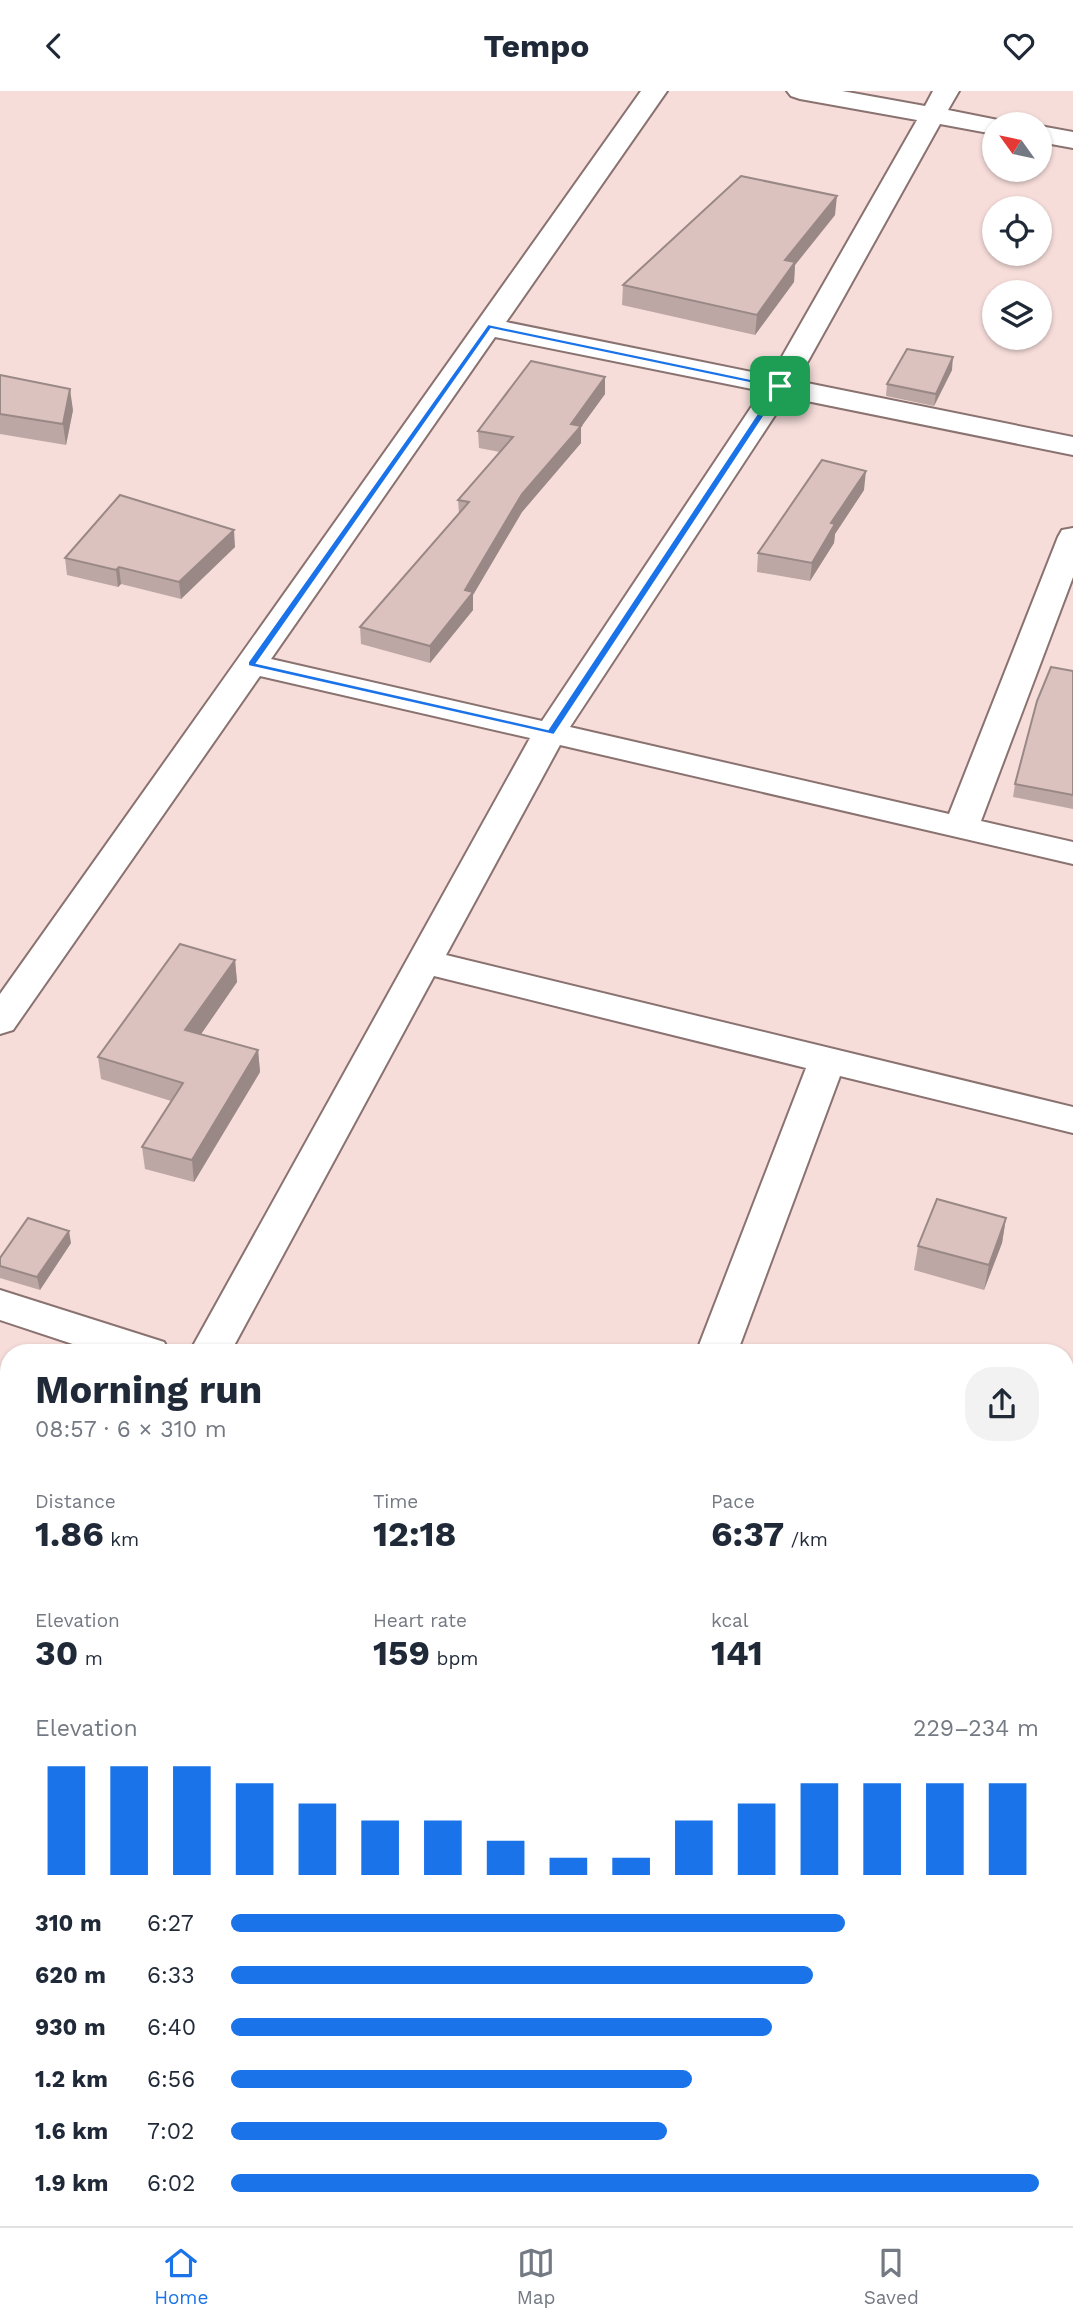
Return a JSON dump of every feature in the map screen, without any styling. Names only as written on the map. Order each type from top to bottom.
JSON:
[{"type":"street","points":[[0,1021],[654,91]]},
{"type":"street","points":[[800,91],[939,103],[982,121]]},
{"type":"street","points":[[214,1344],[550,733],[780,386],[939,103]]},
{"type":"street","points":[[1052,136],[1073,140]]},
{"type":"street","points":[[488,327],[1073,446]]},
{"type":"street","points":[[961,828],[1073,537]]},
{"type":"street","points":[[251,664],[1073,853]]},
{"type":"street","points":[[425,962],[1073,1120]]},
{"type":"street","points":[[719,1344],[828,1060]]},
{"type":"street","points":[[0,1305],[122,1344]]},
{"type":"building","points":[[741,176],[837,196],[785,260],[795,262],[757,315],[623,285]]},
{"type":"building","points":[[907,349],[953,357],[936,394],[887,384]]},
{"type":"building","points":[[531,361],[605,377],[571,424],[581,426],[522,494],[465,590],[473,592],[430,646],[360,627],[469,502],[458,500],[513,437],[478,431]]},
{"type":"building","points":[[0,375],[70,389],[63,424],[0,414]]},
{"type":"building","points":[[822,460],[866,471],[831,523],[835,524],[812,563],[758,553]]},
{"type":"building","points":[[120,495],[234,530],[179,582],[119,567],[116,570],[65,558]]},
{"type":"building","points":[[1051,667],[1073,671],[1073,795],[1015,784],[1037,701]]},
{"type":"building","points":[[180,944],[235,960],[185,1030],[258,1050],[192,1160],[142,1147],[183,1083],[98,1057]]},
{"type":"building","points":[[937,1199],[1006,1218],[989,1265],[918,1246]]},
{"type":"building","points":[[28,1218],[69,1231],[37,1277],[0,1266],[0,1258]]},
{"type":"route","points":[[488,327],[780,386],[550,733],[251,664],[488,327]]}]
